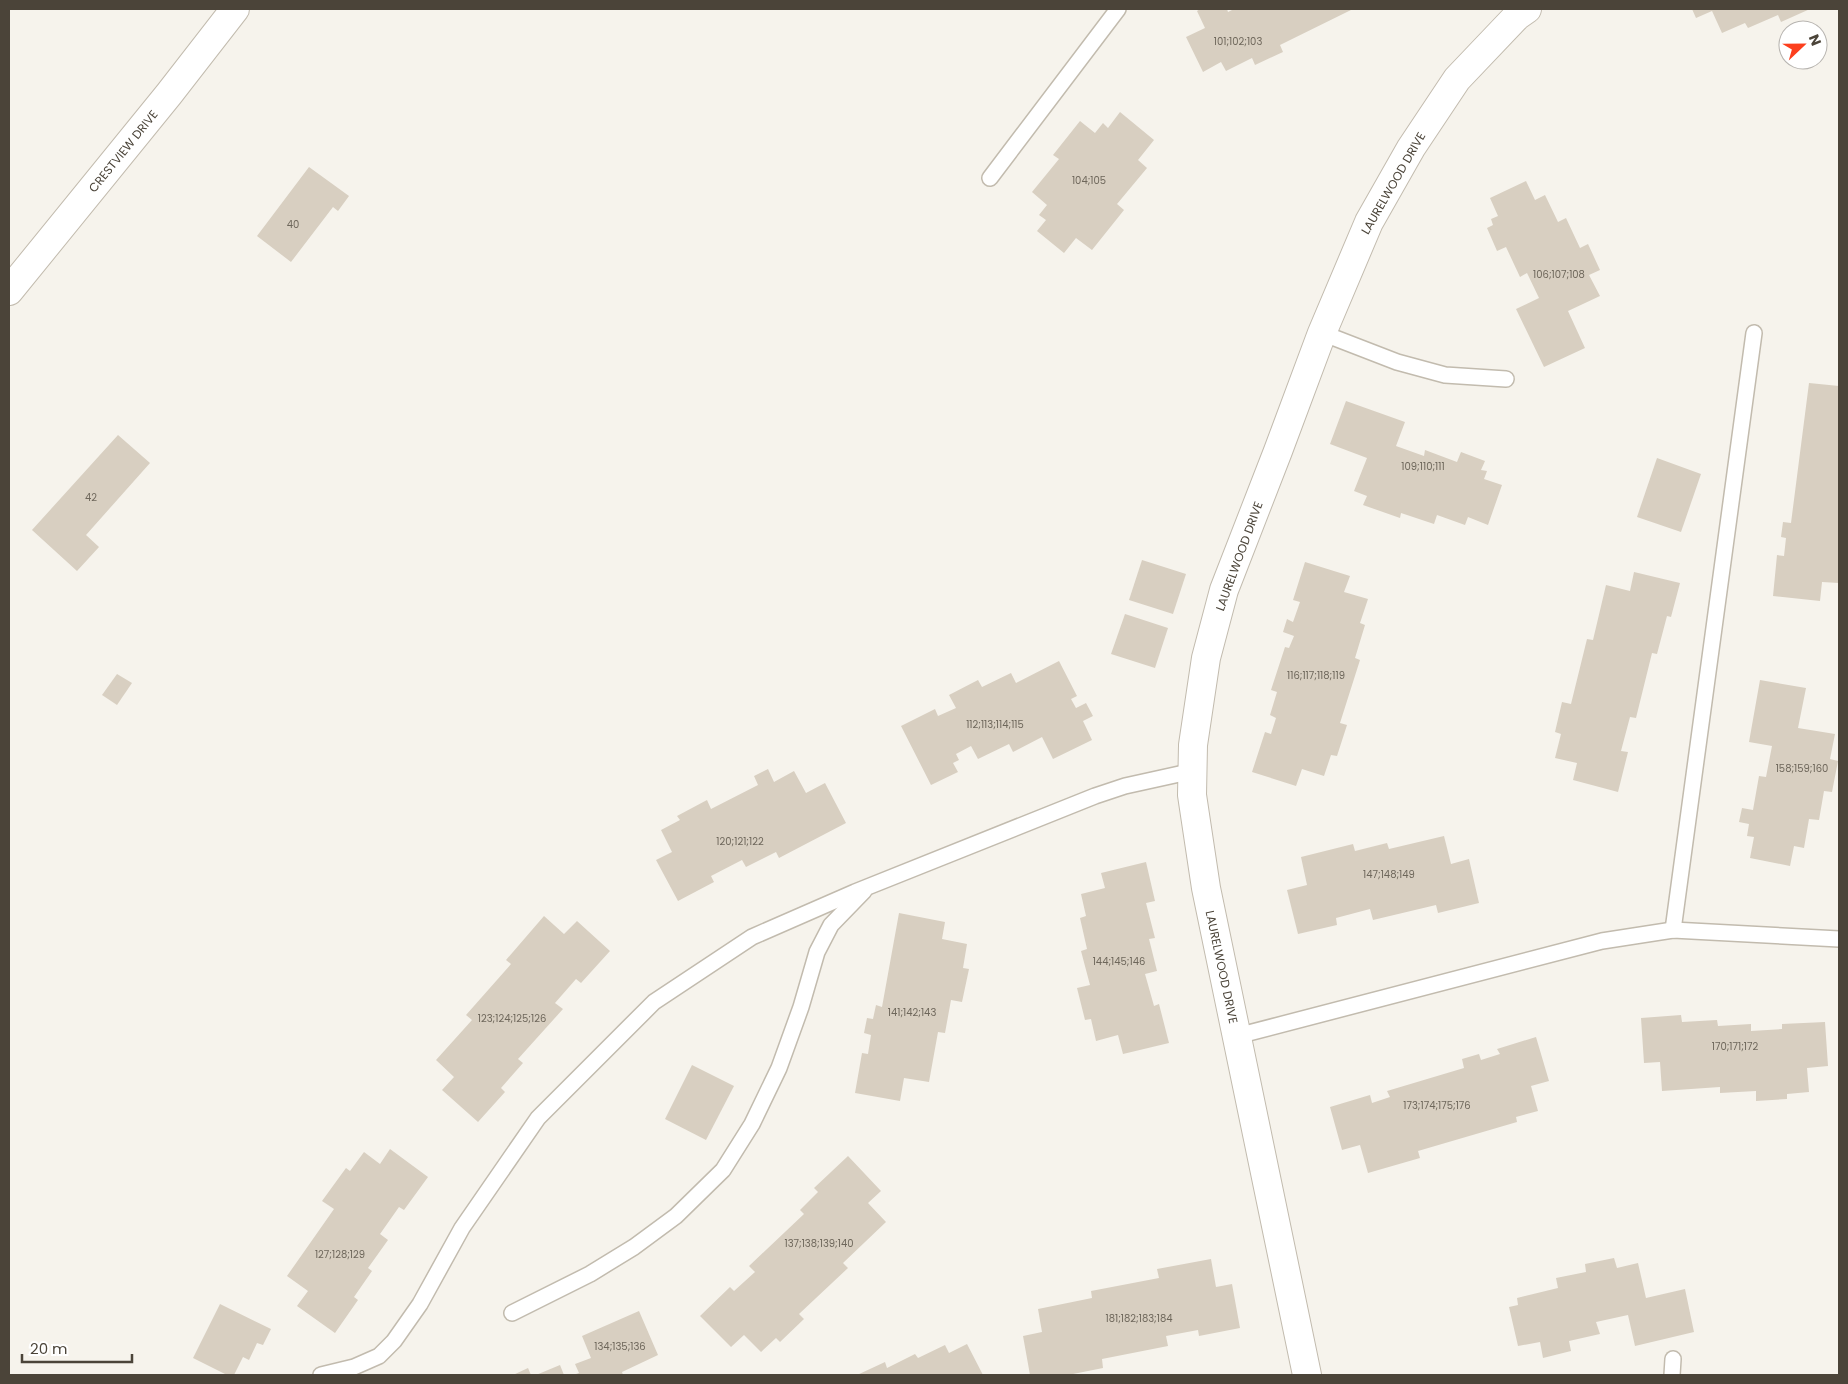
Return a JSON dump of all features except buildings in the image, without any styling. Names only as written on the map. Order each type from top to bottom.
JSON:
[{"type":"street","name":"CRESTVIEW DRIVE","points":[[9,291],[169,94],[235,9]]},
{"type":"street","name":"LAURELWOOD DRIVE","points":[[1307,1375],[1206,888],[1198,840],[1192,795],[1193,745],[1206,658],[1224,590],[1322,333],[1369,222],[1411,148],[1457,79],[1517,16],[1527,9]]},
{"type":"lane","points":[[990,178],[1118,9]]},
{"type":"lane","points":[[1322,333],[1398,362],[1445,375],[1506,379]]},
{"type":"lane","points":[[1673,930],[1754,333]]},
{"type":"lane","points":[[321,1375],[354,1367],[379,1356],[394,1341],[420,1304],[462,1228],[538,1118],[654,1002],[752,937],[869,886],[1095,796],[1124,786],[1193,771]]},
{"type":"lane","points":[[512,1313],[590,1274],[634,1247],[676,1216],[723,1170],[752,1124],[778,1068],[801,1007],[817,952],[831,925],[869,886]]},
{"type":"lane","points":[[1237,1036],[1602,941],[1673,930],[1839,939]]},
{"type":"lane","points":[[1672,1375],[1673,1359]]}]
